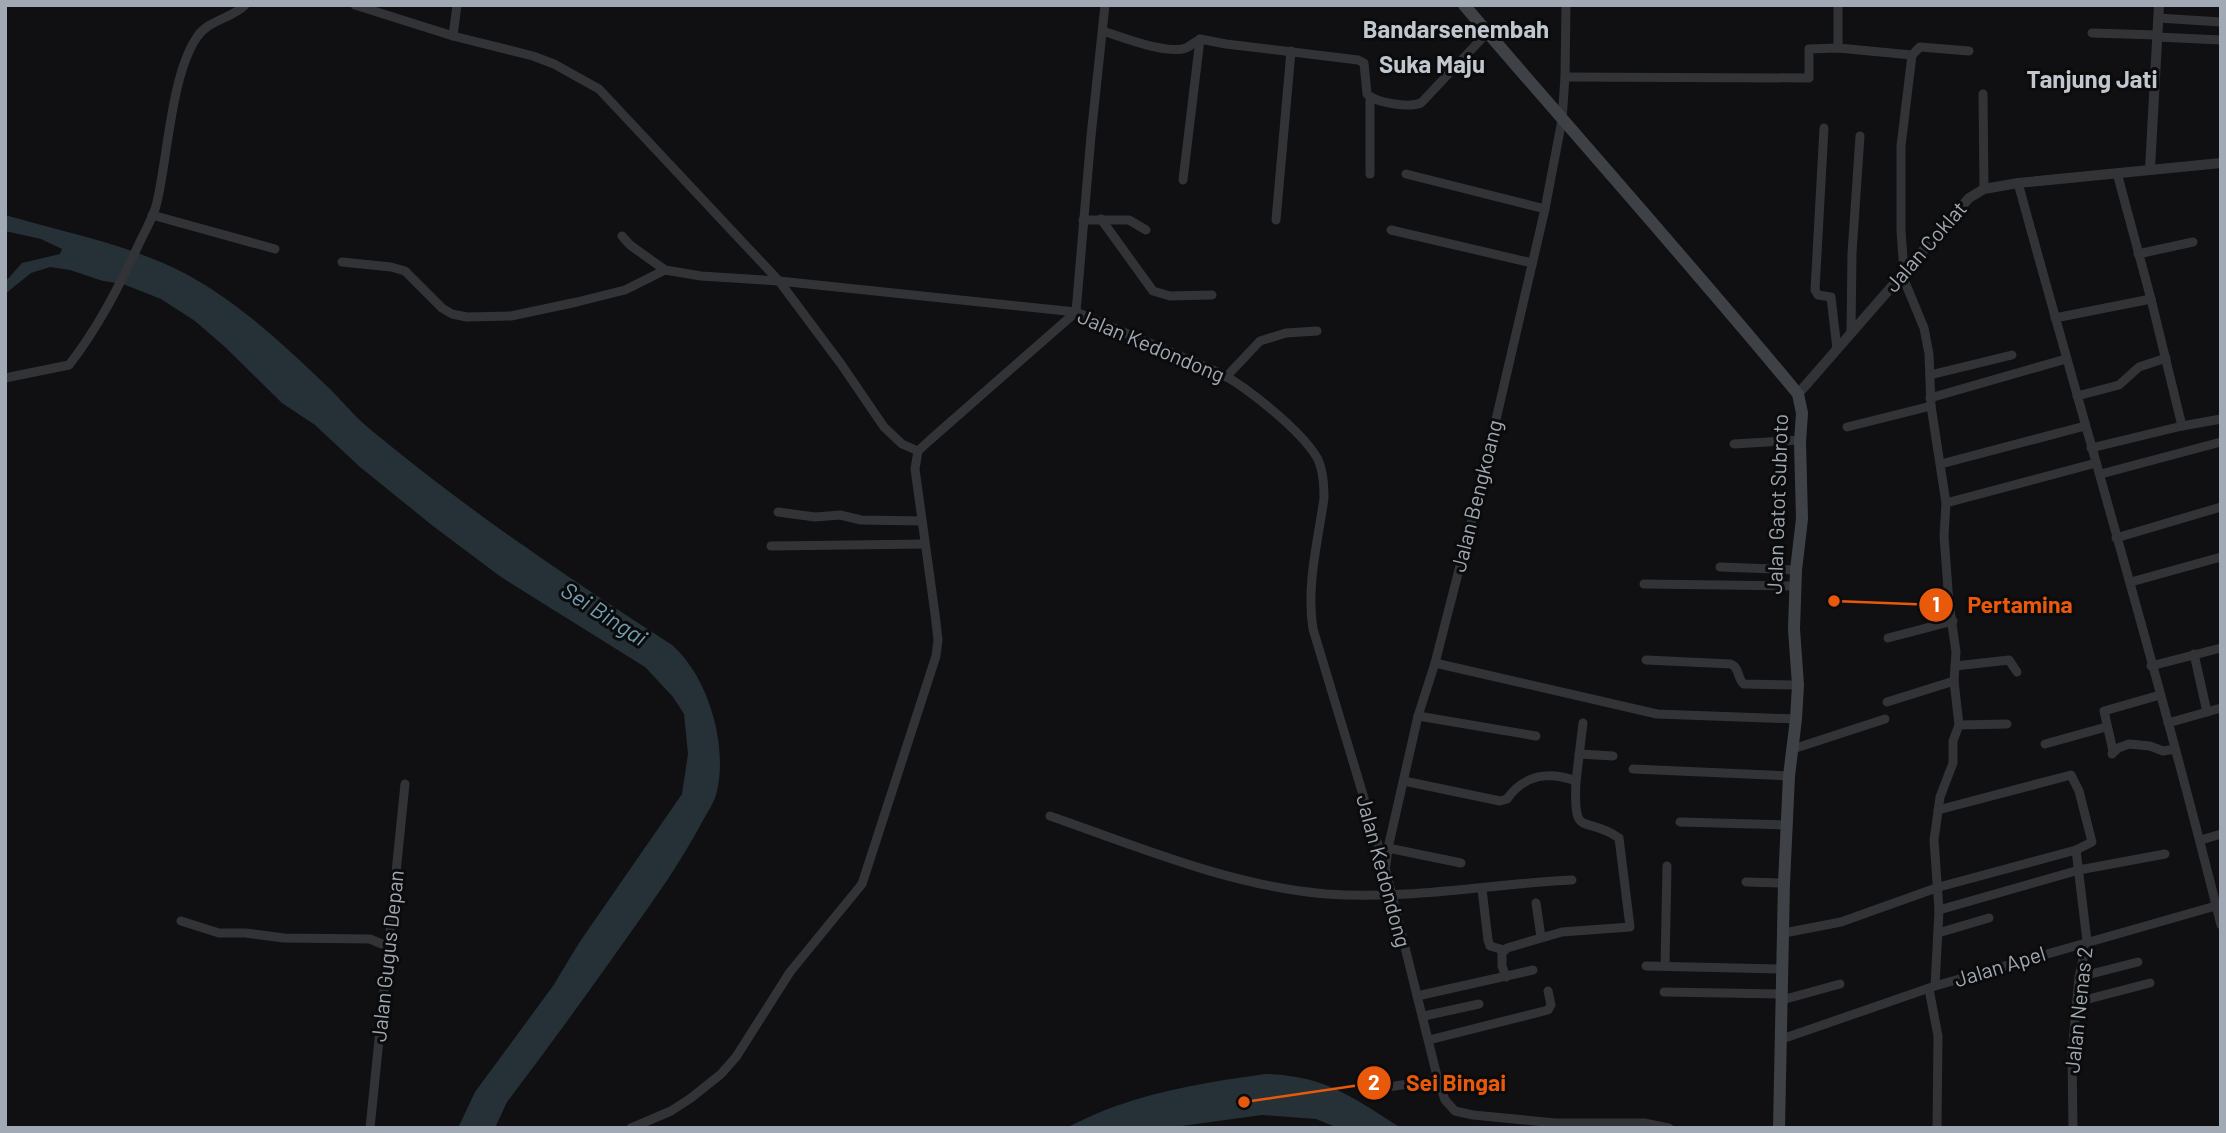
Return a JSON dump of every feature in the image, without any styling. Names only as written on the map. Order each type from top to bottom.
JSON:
[{"type":"main road","name":"Jalan Gatot Subroto","points":[[1464,5],[1640,206],[1798,394],[1802,413],[1802,519],[1796,570],[1794,629],[1798,685],[1789,776],[1784,883],[1779,1128]]},
{"type":"street","points":[[5,378],[69,365],[92,334],[114,296],[157,205],[169,134],[187,56],[203,29],[236,13],[245,5]]},
{"type":"street","points":[[355,5],[453,36],[533,56],[554,64],[599,89],[779,281],[884,427],[902,444],[918,451]]},
{"type":"street","points":[[453,36],[457,5]]},
{"type":"street","points":[[631,1128],[671,1111],[721,1074],[736,1057],[790,972],[862,884],[936,656],[938,640],[915,469],[918,451],[1076,312],[1105,5]]},
{"type":"street","name":"Jalan Bengkoang","points":[[1386,871],[1388,848],[1418,716],[1435,663],[1481,484],[1545,209],[1562,120],[1566,5]]},
{"type":"street","points":[[1838,5],[1838,48]]},
{"type":"street","points":[[2150,169],[2157,8],[2221,22]]},
{"type":"street","points":[[1103,31],[1177,50],[1187,48],[1200,39],[1358,60],[1364,63],[1367,94],[1373,100],[1409,106],[1418,104],[1487,33]]},
{"type":"street","points":[[2092,33],[2221,40]]},
{"type":"street","points":[[1183,180],[1200,39]]},
{"type":"street","points":[[1937,1128],[1938,1037],[1932,988],[1938,933],[1939,887],[1934,840],[1940,797],[1953,763],[1953,741],[1959,725],[1954,681],[1956,652],[1945,546],[1947,503],[1930,402],[1930,375],[1924,328],[1903,273],[1901,146],[1912,55],[1920,47],[1969,51]]},
{"type":"street","points":[[1565,78],[1809,78],[1809,49],[1838,48],[1912,55]]},
{"type":"street","points":[[1276,220],[1292,51]]},
{"type":"street","points":[[1983,94],[1984,189]]},
{"type":"street","points":[[1370,97],[1370,174]]},
{"type":"street","points":[[1824,128],[1815,290],[1832,300],[1837,349]]},
{"type":"street","points":[[1852,331],[1852,253],[1860,136]]},
{"type":"street","name":"Jalan Coklat","points":[[1798,394],[1969,198],[1984,189],[2018,183],[2221,163]]},
{"type":"street","points":[[2117,173],[2182,426]]},
{"type":"street","points":[[1406,174],[1545,209]]},
{"type":"street","points":[[2018,183],[2091,449],[2101,474],[2116,538],[2132,582],[2151,666],[2201,840],[2221,925]]},
{"type":"street","points":[[152,215],[275,249]]},
{"type":"street","points":[[1101,219],[1153,291],[1170,296],[1212,295]]},
{"type":"street","points":[[1083,220],[1129,220],[1146,230]]},
{"type":"street","points":[[1391,230],[1532,263]]},
{"type":"street","points":[[342,262],[405,271],[442,308],[452,314],[478,318],[525,314],[625,290],[665,270],[622,236]]},
{"type":"street","points":[[2138,254],[2193,242]]},
{"type":"street","name":"Jalan Kedondong","points":[[665,270],[701,276],[779,281],[1076,312],[1240,384],[1299,435],[1318,458],[1324,483],[1324,498],[1312,586],[1310,610],[1313,629],[1386,871],[1445,1100],[1455,1111],[1473,1115],[1600,1126],[1644,1123],[1669,1128]]},
{"type":"street","points":[[2055,318],[2151,299]]},
{"type":"street","points":[[1226,377],[1260,341],[1286,333],[1317,331]]},
{"type":"street","points":[[1930,375],[2012,355]]},
{"type":"street","points":[[2077,396],[2119,385],[2139,367],[2166,358]]},
{"type":"street","points":[[1847,427],[2066,359]]},
{"type":"street","points":[[2091,449],[2221,419]]},
{"type":"street","points":[[1941,464],[2085,426]]},
{"type":"street","points":[[1734,444],[1800,440]]},
{"type":"street","points":[[2101,474],[2221,442]]},
{"type":"street","points":[[1947,503],[2096,463]]},
{"type":"street","points":[[2116,538],[2221,507]]},
{"type":"street","points":[[778,512],[861,520],[922,521]]},
{"type":"street","points":[[771,546],[925,544]]},
{"type":"street","points":[[2132,582],[2221,557]]},
{"type":"street","points":[[1720,566],[1796,570]]},
{"type":"street","points":[[1644,584],[1796,586]]},
{"type":"street","points":[[1888,638],[1953,621]]},
{"type":"street","points":[[2151,666],[2221,648]]},
{"type":"street","points":[[2193,654],[2207,712]]},
{"type":"street","points":[[1646,660],[1731,664],[1738,670],[1744,684],[1798,685]]},
{"type":"street","points":[[1955,666],[2009,660],[2017,672]]},
{"type":"street","points":[[1435,663],[1657,714],[1796,719]]},
{"type":"street","points":[[1887,702],[1954,681]]},
{"type":"street","points":[[2160,695],[2107,709],[2103,713],[2112,753],[2129,744],[2150,746],[2163,751],[2175,749]]},
{"type":"street","points":[[2168,723],[2221,708]]},
{"type":"street","points":[[1418,716],[1536,736]]},
{"type":"street","points":[[1793,749],[1885,719]]},
{"type":"street","points":[[1482,889],[1490,946],[1504,950],[1562,933],[1630,927],[1620,841],[1611,832],[1582,824],[1578,820],[1575,804],[1576,781],[1583,723]]},
{"type":"street","points":[[1959,725],[2007,724]]},
{"type":"street","points":[[2045,744],[2106,727]]},
{"type":"street","points":[[1579,754],[1614,756]]},
{"type":"street","points":[[1633,769],[1789,776]]},
{"type":"street","points":[[1404,781],[1500,801],[1507,799],[1518,785],[1545,775],[1576,781]]},
{"type":"street","points":[[1784,933],[1841,922],[1939,887],[2076,850],[2088,845],[2092,840],[2076,780],[2071,775],[1938,810]]},
{"type":"street","name":"Jalan Gugus Depan","points":[[373,1126],[405,784]]},
{"type":"street","points":[[1049,816],[1212,871],[1269,887],[1328,894],[1392,894],[1572,880]]},
{"type":"street","points":[[1680,822],[1788,825]]},
{"type":"street","points":[[2201,840],[2221,834]]},
{"type":"street","points":[[1388,848],[1461,863]]},
{"type":"street","name":"Jalan Nenas 2","points":[[2073,1128],[2072,1053],[2079,977],[2087,941],[2076,850]]},
{"type":"street","points":[[1939,911],[2079,870],[2165,854]]},
{"type":"street","points":[[1665,966],[1667,866]]},
{"type":"street","points":[[1746,882],[1784,883]]},
{"type":"street","points":[[1536,903],[1541,937]]},
{"type":"street","name":"Jalan Apel","points":[[1782,1039],[1932,988],[2087,941],[2218,906]]},
{"type":"street","points":[[1938,933],[1989,918]]},
{"type":"street","points":[[181,921],[219,933],[245,933],[284,939],[370,939],[388,947]]},
{"type":"street","points":[[1504,950],[1502,966],[1506,977]]},
{"type":"street","points":[[2079,977],[2138,962]]},
{"type":"street","points":[[1646,966],[1783,969]]},
{"type":"street","points":[[1417,996],[1533,970]]},
{"type":"street","points":[[2077,1002],[2150,983]]},
{"type":"street","points":[[1664,992],[1782,997],[1840,984]]},
{"type":"street","points":[[1429,1040],[1548,1010],[1551,1005],[1548,990]]},
{"type":"street","points":[[1423,1016],[1479,1004]]},
{"type":"street","points":[[1373,1089],[1438,1080]]},
{"type":"water","name":"Sei Bingai","points":[[5,215],[143,255],[186,274],[225,298],[279,342],[366,425],[443,488],[518,542],[672,645],[696,674],[712,712],[720,753],[720,773],[714,799],[663,886],[507,1102],[495,1128],[458,1128],[475,1092],[553,986],[579,943],[682,794],[688,754],[684,714],[673,697],[645,667],[501,577],[433,526],[360,467],[315,425],[282,403],[195,321],[161,299],[123,284],[50,267],[31,273],[5,294],[5,282],[22,263],[60,254],[62,249],[41,239],[5,231]]},
{"type":"water","points":[[1265,1074],[1286,1075],[1321,1083],[1352,1098],[1401,1128],[1338,1128],[1316,1119],[1262,1115],[1167,1128],[1066,1128],[1110,1108],[1152,1095]]},
{"type":"place","name":"Pertamina","points":[[1834,601]]},
{"type":"place","name":"Sei Bingai","points":[[1244,1102]]},
{"type":"district","name":"Bandarsenembah","points":[[1456,30]]},
{"type":"district","name":"Suka Maju","points":[[1432,65]]},
{"type":"district","name":"Tanjung Jati","points":[[2092,80]]}]
